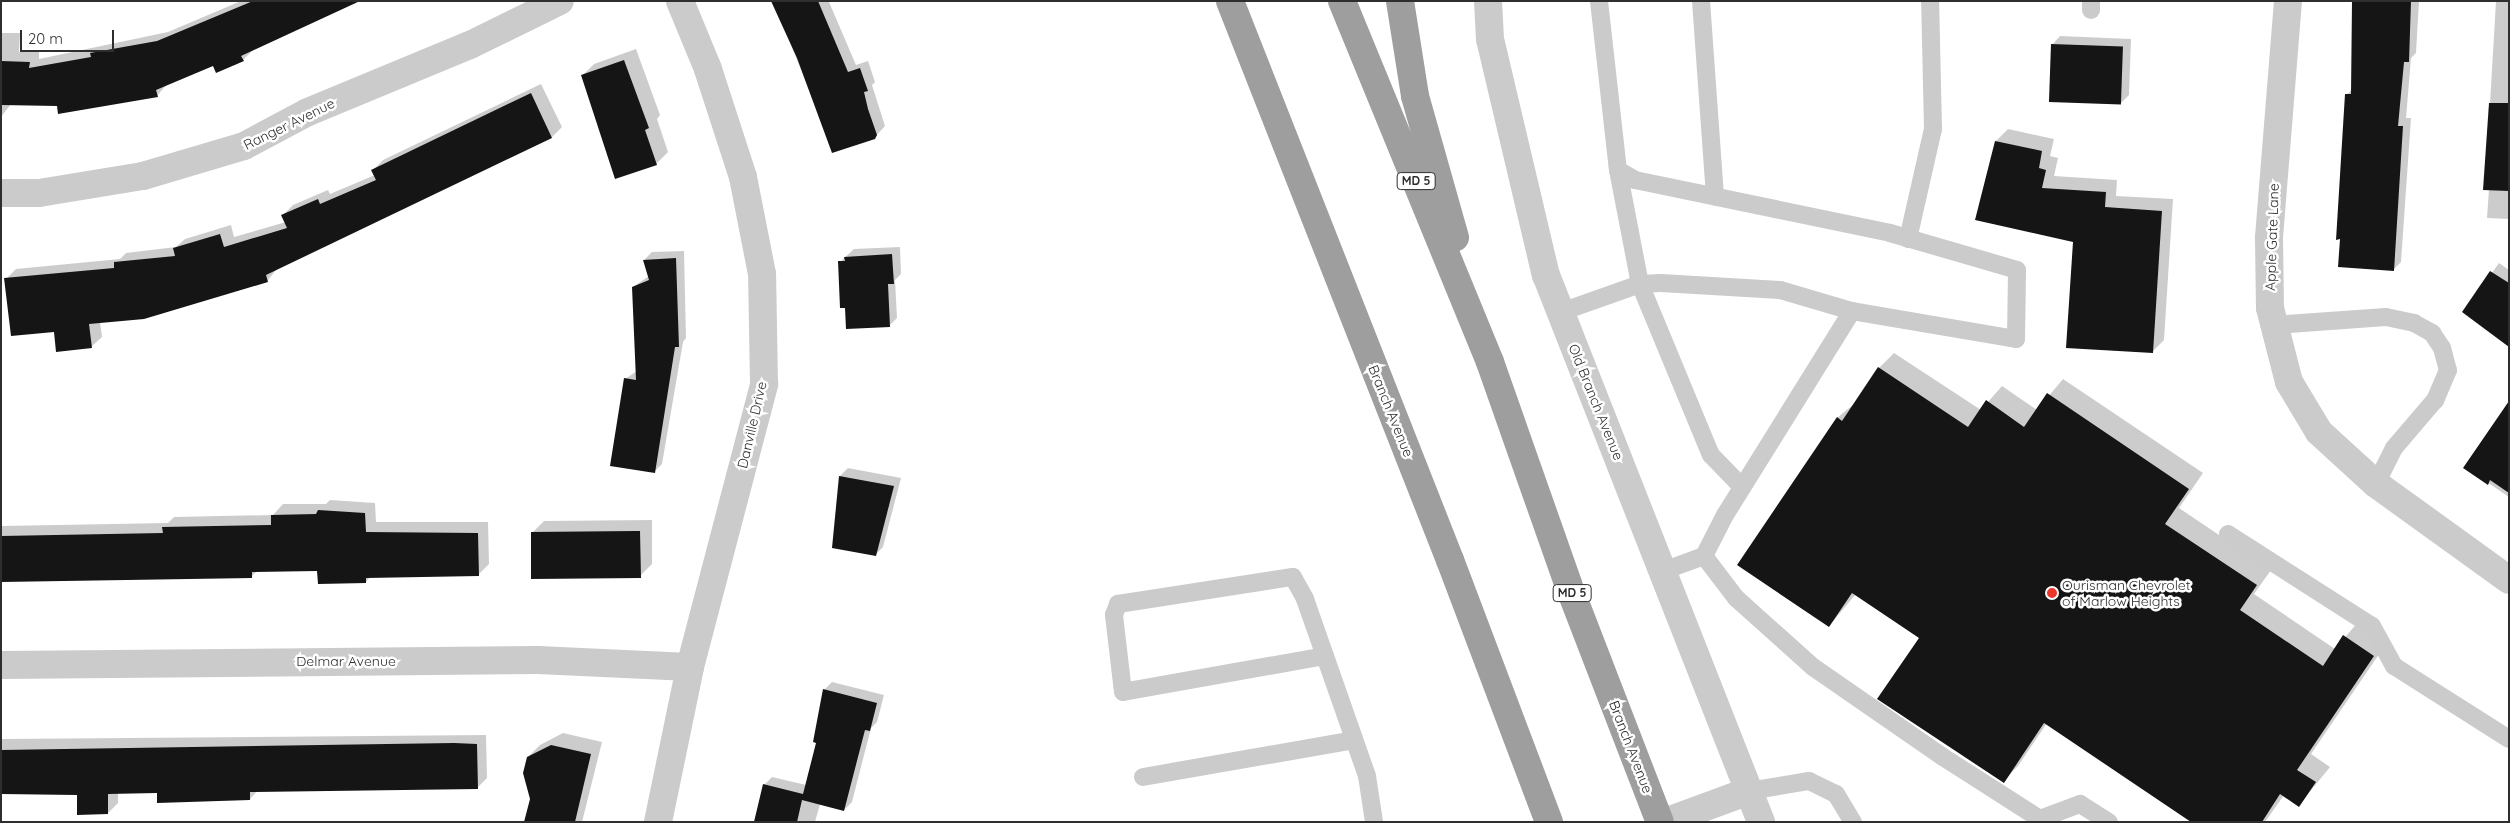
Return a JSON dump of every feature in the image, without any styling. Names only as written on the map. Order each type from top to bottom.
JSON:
[{"type":"highway","points":[[1214,1],[1308,206]]},
{"type":"highway","name":"Branch Avenue","points":[[1230,1],[1308,206],[1445,546],[1549,822]]},
{"type":"highway","name":"Branch Avenue","points":[[1342,1],[1490,362],[1568,584],[1660,822]]},
{"type":"highway","points":[[1400,1],[1415,96],[1490,362]]},
{"type":"street","name":"Ranger Avenue","points":[[1,193],[39,193],[144,176],[244,146],[308,112],[470,45],[560,1]]},
{"type":"street","name":"Danville Drive","points":[[658,822],[690,667],[764,384],[762,274],[743,177],[708,69],[680,1]]},
{"type":"street","name":"Old Branch Avenue","points":[[1488,1],[1490,39],[1546,275],[1761,822]]},
{"type":"street","name":"Apple Gate Lane","points":[[2288,1],[2269,238],[2270,308],[2289,382],[2319,432],[2376,484],[2509,580]]},
{"type":"street","name":"Delmar Avenue","points":[[1,665],[538,660],[690,667]]},
{"type":"street","points":[[1665,822],[1749,790]]},
{"type":"lane","points":[[1599,1],[1618,170],[1640,284],[1711,455],[1742,487]]},
{"type":"lane","points":[[1701,1],[1715,197]]},
{"type":"lane","points":[[1908,238],[1933,129],[1930,1]]},
{"type":"lane","points":[[1561,312],[1640,284],[1661,283],[1780,290],[1852,311],[2016,339],[2017,270],[1908,238],[1635,180],[1618,170]]},
{"type":"lane","points":[[1663,571],[1704,556],[1742,487],[1852,311]]},
{"type":"lane","points":[[2274,325],[2386,317],[2414,323],[2432,333],[2442,348],[2448,370],[2436,400],[2394,448],[2376,484]]},
{"type":"lane","points":[[2228,534],[2372,626],[2394,666],[2509,739]]},
{"type":"lane","points":[[1704,556],[1736,598],[1813,667],[1943,757],[2040,819],[2080,804],[2109,822]]},
{"type":"lane","points":[[1325,656],[1123,692],[1114,615],[1118,604],[1294,577],[1325,656],[1366,776],[1374,822]]},
{"type":"lane","points":[[1143,777],[1354,740]]},
{"type":"lane","points":[[1749,790],[1808,781],[1836,794],[1853,822]]},
{"type":"building","points":[[253,1],[360,1],[241,56],[244,61],[216,73],[213,66],[156,90],[158,97],[58,114],[57,106],[1,105],[1,61],[30,62],[29,68],[91,57],[90,53],[157,41]]},
{"type":"building","points":[[771,1],[818,1],[848,72],[860,68],[868,91],[864,92],[877,135],[875,139],[832,153],[797,58]]},
{"type":"building","points":[[2352,1],[2411,1],[2409,62],[2404,62],[2398,126],[2403,126],[2394,271],[2338,267],[2340,239],[2336,240],[2345,94],[2351,94]]},
{"type":"building","points":[[2051,44],[2123,47],[2121,104],[2049,102]]},
{"type":"building","points":[[624,60],[649,128],[645,130],[657,165],[615,179],[581,75]]},
{"type":"building","points":[[531,93],[552,138],[266,275],[268,282],[144,319],[89,324],[92,348],[56,352],[54,332],[11,336],[4,278],[114,268],[114,262],[175,256],[173,248],[220,234],[224,247],[287,228],[281,215],[318,199],[320,204],[376,180],[371,170]]},
{"type":"building","points":[[2489,103],[2509,103],[2509,191],[2483,190]]},
{"type":"building","points":[[1995,141],[2042,151],[2039,168],[2046,170],[2042,188],[2106,192],[2105,207],[2162,211],[2153,353],[2066,348],[2073,242],[1975,220]]},
{"type":"building","points":[[892,254],[894,284],[888,284],[890,327],[846,329],[845,308],[840,308],[838,261],[845,261],[844,257]]},
{"type":"building","points":[[676,258],[679,347],[675,347],[655,473],[610,466],[624,378],[636,380],[632,287],[649,280],[643,260]]},
{"type":"building","points":[[2490,271],[2509,283],[2509,347],[2462,312]]},
{"type":"building","name":"Ourisman Chevrolet of Marlow Heights","points":[[1878,367],[1968,427],[1986,400],[2024,427],[2047,393],[2189,489],[2165,524],[2257,585],[2240,610],[2323,666],[2343,635],[2374,656],[2297,770],[2316,782],[2299,807],[2280,794],[2262,822],[2191,822],[2044,723],[2004,783],[1877,699],[1919,638],[1852,593],[1829,627],[1737,565],[1837,417],[1842,421]]},
{"type":"building","points":[[2509,401],[2509,493],[2490,480],[2488,485],[2463,468]]},
{"type":"building","points":[[839,476],[894,486],[876,556],[832,548]]},
{"type":"building","points":[[318,510],[365,513],[366,532],[478,533],[479,576],[366,578],[366,583],[318,584],[317,571],[252,572],[252,578],[1,582],[1,536],[163,533],[162,527],[271,525],[271,515],[316,514]]},
{"type":"building","points":[[640,531],[641,578],[531,579],[531,532]]},
{"type":"building","points":[[823,689],[877,703],[870,731],[865,730],[844,811],[802,800],[797,822],[754,822],[763,784],[803,794],[816,743],[813,742]]},
{"type":"building","points":[[477,744],[478,789],[250,792],[250,800],[157,803],[157,793],[108,794],[108,814],[77,815],[77,795],[1,794],[1,750]]},
{"type":"building","points":[[551,745],[591,754],[575,822],[524,822],[530,799],[523,773],[527,757]]},
{"type":"place","name":"Ourisman Chevrolet of Marlow Heights","points":[[2052,593]]}]
